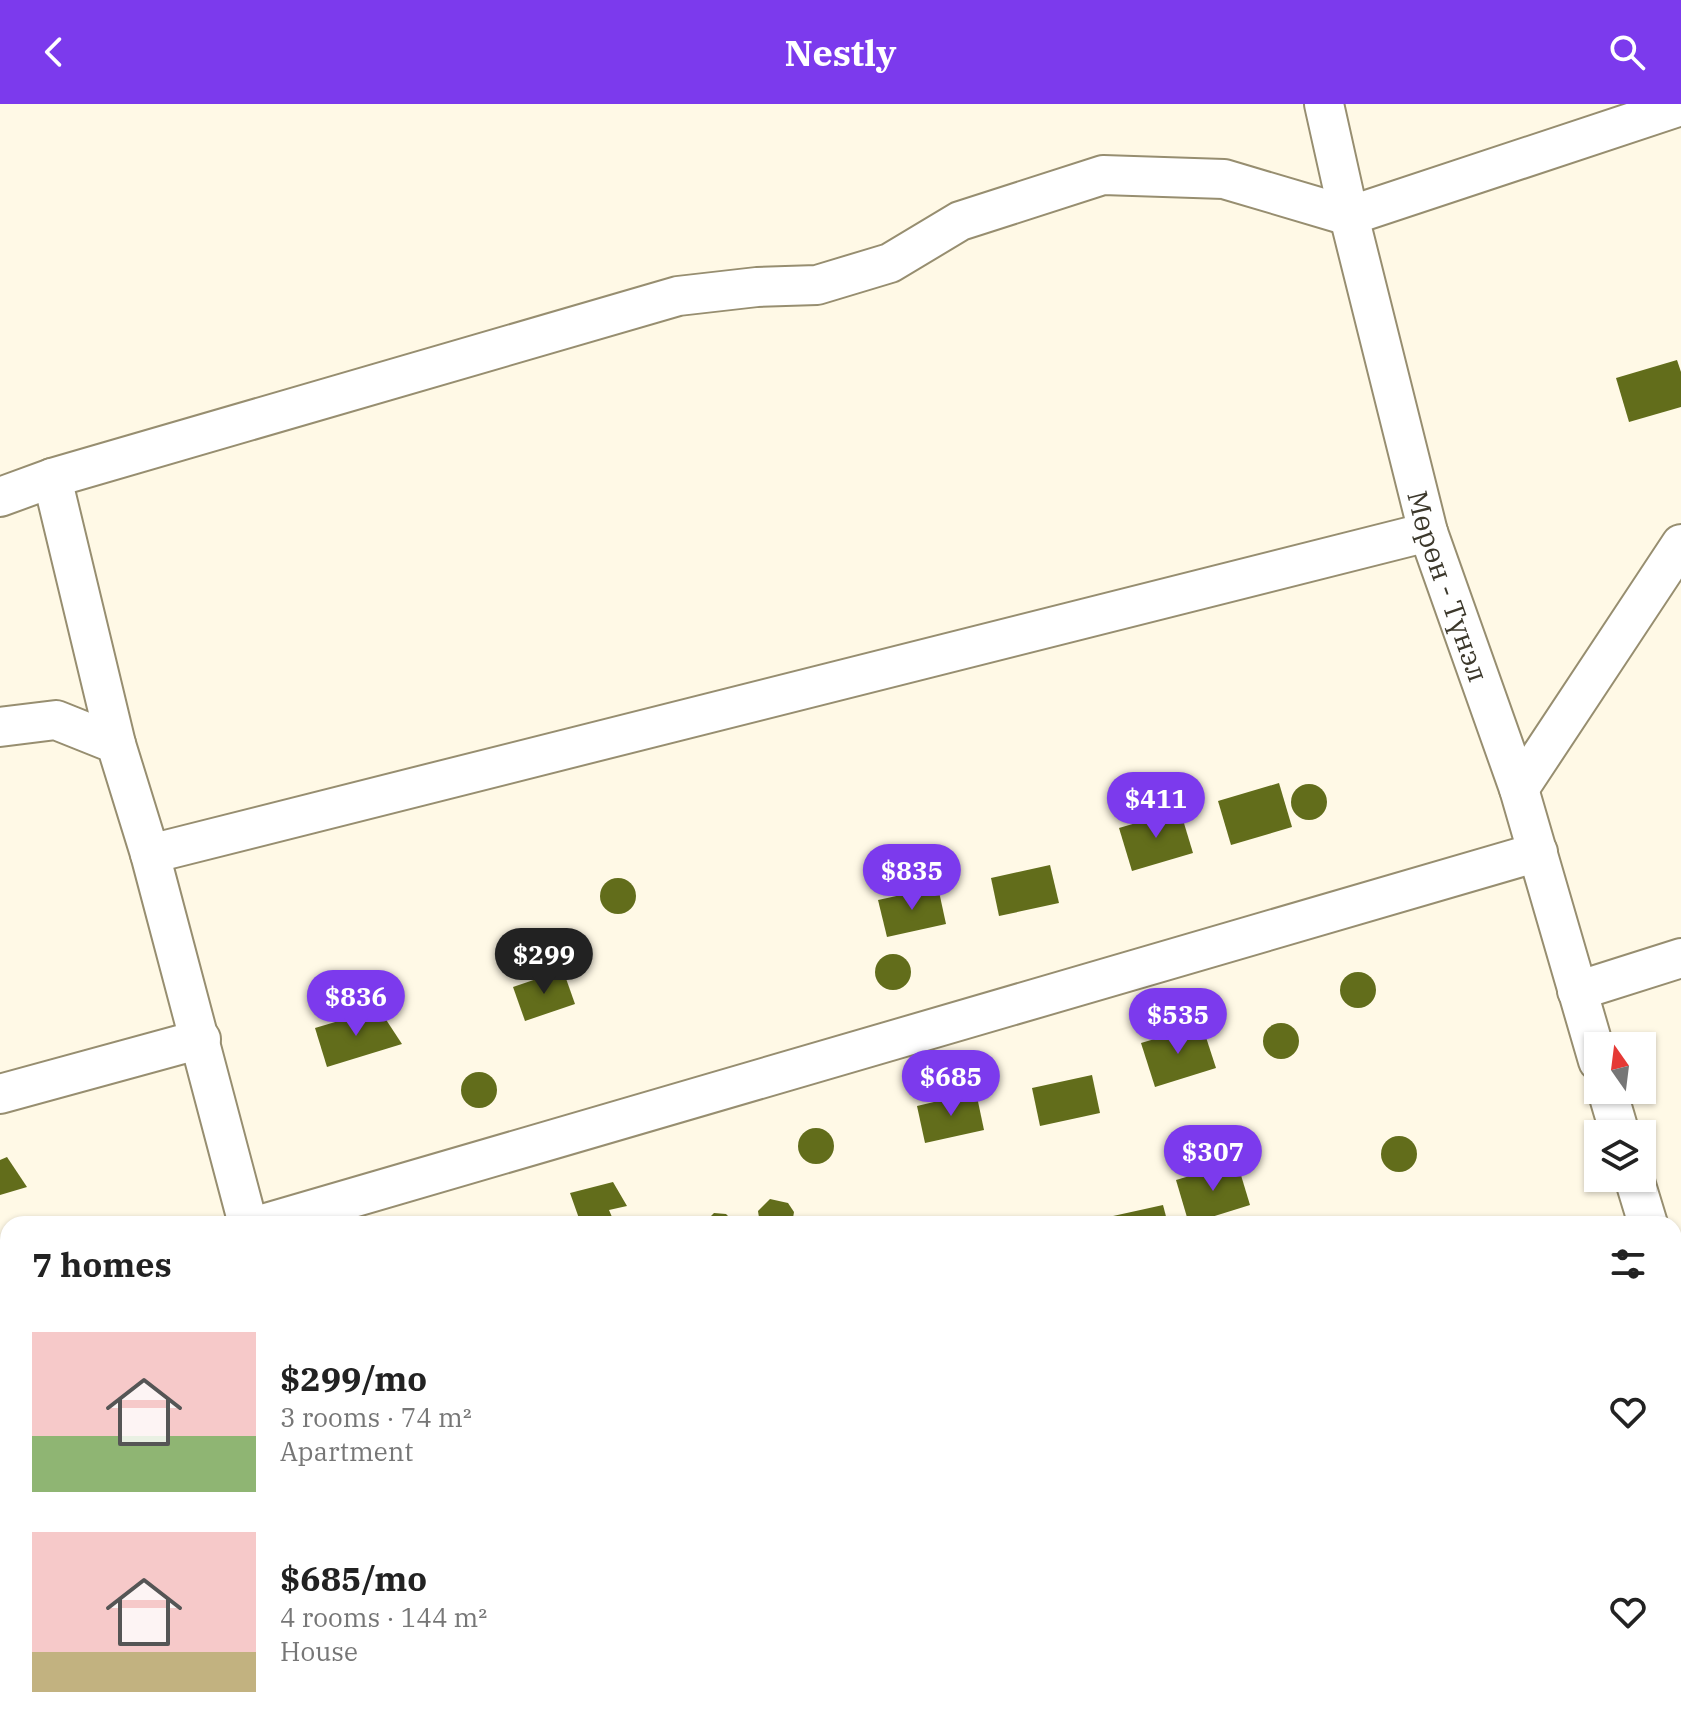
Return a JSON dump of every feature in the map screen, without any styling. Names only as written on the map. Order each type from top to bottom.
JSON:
[{"type":"street","name":"Мөрөн - Түнэл","points":[[1324,104],[1428,532],[1519,789],[1589,1032]]},
{"type":"street","points":[[0,497],[52,478],[678,296],[757,287],[817,285],[890,263],[960,221],[1103,175],[1224,179],[1349,216],[1681,106]]},
{"type":"street","points":[[52,478],[116,744],[201,1039],[246,1216]]},
{"type":"street","points":[[150,854],[1428,532]]},
{"type":"street","points":[[1519,789],[1681,544]]},
{"type":"street","points":[[0,727],[56,720],[116,744]]},
{"type":"street","points":[[290,1216],[1538,852]]},
{"type":"street","points":[[1577,991],[1681,958]]},
{"type":"street","points":[[0,1094],[201,1039]]},
{"type":"street","points":[[1638,1192],[1646,1216]]},
{"type":"building","points":[[1677,360],[1681,372],[1681,407],[1629,422],[1616,378]]},
{"type":"building","points":[[1279,783],[1292,827],[1231,845],[1218,801]]},
{"type":"building","points":[[1309,784],[1322,789],[1327,802],[1322,815],[1309,820],[1296,815],[1291,802],[1296,789]]},
{"type":"building","points":[[1180,810],[1193,853],[1132,871],[1119,828]]},
{"type":"building","points":[[1050,865],[1059,903],[999,916],[991,878]]},
{"type":"building","points":[[618,878],[631,883],[636,896],[631,909],[618,914],[605,909],[600,896],[605,883]]},
{"type":"building","points":[[938,887],[946,924],[887,937],[878,900]]},
{"type":"building","points":[[893,954],[906,959],[911,972],[906,985],[893,990],[880,985],[875,972],[880,959]]},
{"type":"building","points":[[563,970],[575,1004],[525,1021],[513,987]]},
{"type":"building","points":[[1358,972],[1371,977],[1376,990],[1371,1003],[1358,1008],[1345,1003],[1340,990],[1345,977]]},
{"type":"building","points":[[379,1009],[402,1044],[327,1067],[315,1028]]},
{"type":"building","points":[[1281,1023],[1294,1028],[1299,1041],[1294,1054],[1281,1059],[1268,1054],[1263,1041],[1268,1028]]},
{"type":"building","points":[[1202,1025],[1216,1068],[1155,1087],[1141,1043]]},
{"type":"building","points":[[479,1072],[492,1077],[497,1090],[492,1103],[479,1108],[466,1103],[461,1090],[466,1077]]},
{"type":"building","points":[[1092,1075],[1100,1113],[1040,1126],[1032,1088]]},
{"type":"building","points":[[976,1092],[984,1130],[925,1143],[917,1106]]},
{"type":"building","points":[[816,1128],[829,1133],[834,1146],[829,1159],[816,1164],[803,1159],[798,1146],[803,1133]]},
{"type":"building","points":[[1399,1136],[1412,1141],[1417,1154],[1412,1167],[1399,1172],[1386,1167],[1381,1154],[1386,1141]]},
{"type":"building","points":[[7,1157],[27,1187],[0,1195],[0,1160]]},
{"type":"building","points":[[1237,1162],[1250,1205],[1215,1216],[1187,1216],[1176,1180]]},
{"type":"building","points":[[613,1182],[627,1206],[609,1210],[612,1216],[578,1216],[570,1193]]},
{"type":"building","points":[[770,1199],[788,1203],[794,1212],[793,1216],[759,1216],[758,1211]]},
{"type":"building","points":[[1163,1205],[1166,1216],[1113,1216]]}]
